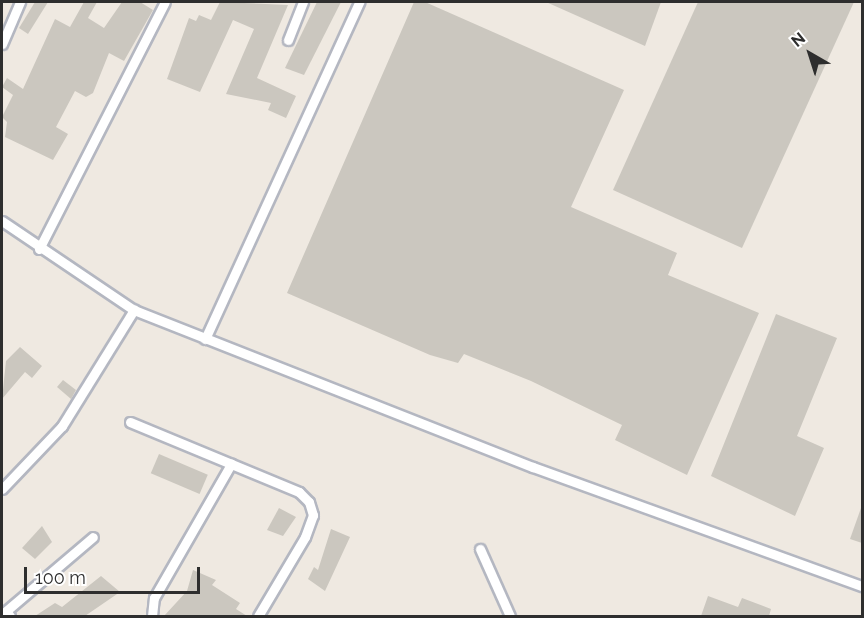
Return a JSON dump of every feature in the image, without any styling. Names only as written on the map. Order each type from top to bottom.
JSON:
[{"type":"street","points":[[2,44],[20,2]]},
{"type":"street","points":[[39,249],[165,2]]},
{"type":"street","points":[[288,40],[303,2]]},
{"type":"street","points":[[205,339],[359,2]]},
{"type":"street","points":[[2,221],[39,249],[134,310],[533,467],[862,586]]},
{"type":"street","points":[[2,489],[62,426],[134,310]]},
{"type":"street","points":[[130,422],[299,492],[313,515],[258,616]]},
{"type":"street","points":[[152,616],[154,598],[231,464]]},
{"type":"street","points":[[6,614],[93,537]]},
{"type":"street","points":[[480,549],[510,616]]},
{"type":"building","points":[[35,2],[48,2],[28,34],[19,28]]},
{"type":"building","points":[[84,2],[97,2],[88,18],[104,28],[122,2],[140,2],[153,10],[124,61],[109,53],[93,93],[86,97],[75,91],[56,127],[68,134],[53,160],[5,137],[7,122],[2,117],[13,95],[2,87],[7,78],[23,89],[55,19],[70,27]]},
{"type":"building","points":[[220,2],[288,5],[257,78],[296,96],[286,118],[268,110],[271,103],[226,94],[254,29],[233,20],[200,92],[167,79],[189,18],[196,21],[199,15],[211,20]]},
{"type":"building","points":[[317,2],[341,2],[304,75],[285,68]]},
{"type":"building","points":[[414,2],[425,2],[624,90],[571,207],[677,253],[668,275],[759,313],[687,475],[615,440],[622,425],[531,381],[464,354],[458,363],[430,355],[287,293]]},
{"type":"building","points":[[546,2],[661,2],[645,46]]},
{"type":"building","points":[[698,2],[854,2],[742,248],[613,190]]},
{"type":"building","points":[[776,314],[837,338],[797,436],[824,448],[795,516],[711,476]]},
{"type":"building","points":[[20,347],[42,366],[32,378],[25,372],[2,399],[6,361]]},
{"type":"building","points":[[63,380],[76,390],[71,399],[57,387]]},
{"type":"building","points":[[159,454],[208,475],[200,494],[151,473]]},
{"type":"building","points":[[279,508],[296,517],[283,536],[267,530]]},
{"type":"building","points":[[862,508],[862,543],[850,539]]},
{"type":"building","points":[[42,526],[52,542],[35,559],[22,548]]},
{"type":"building","points":[[331,529],[350,537],[325,591],[308,579],[314,567],[318,570]]},
{"type":"building","points":[[193,570],[216,580],[212,585],[240,603],[236,609],[247,616],[164,616],[187,591]]},
{"type":"building","points":[[101,576],[120,592],[85,616],[35,616],[55,603],[62,607]]},
{"type":"building","points":[[708,596],[738,607],[742,598],[771,609],[769,616],[701,616]]}]
